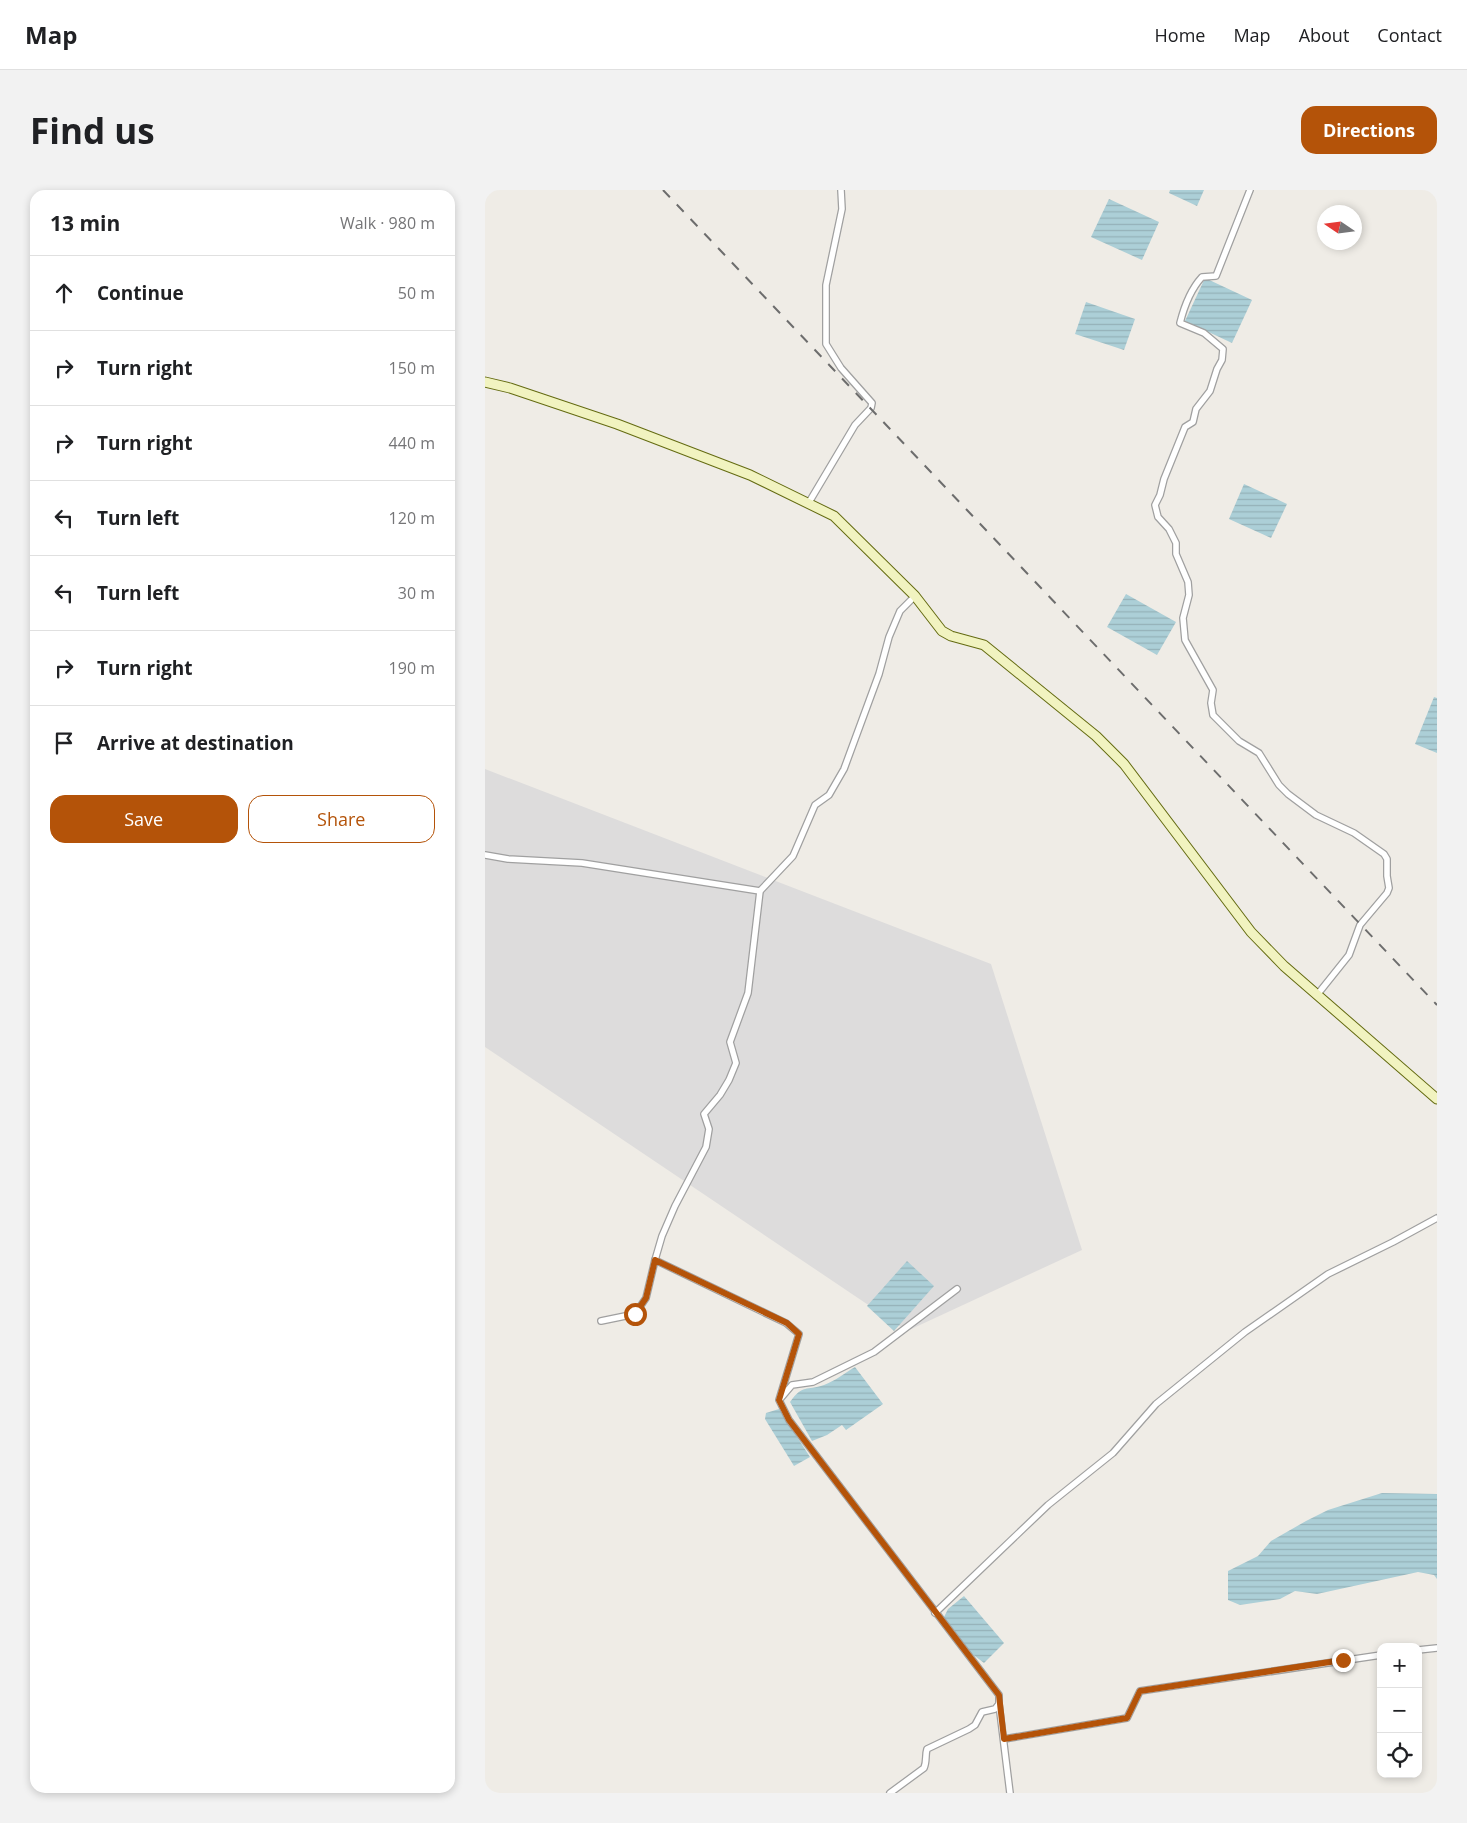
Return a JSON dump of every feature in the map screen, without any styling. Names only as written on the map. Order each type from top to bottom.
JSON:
[{"type":"main road","points":[[485,382],[510,388],[617,424],[750,475],[834,516],[915,596],[942,630],[951,636],[984,645],[1095,736],[1124,764],[1251,932],[1284,966],[1437,1099]]},
{"type":"street","points":[[808,504],[855,425],[871,408],[872,403],[841,368],[826,344],[825,285],[842,209],[841,190]]},
{"type":"street","points":[[1250,190],[1220,270],[1216,276],[1202,277],[1193,287],[1182,314],[1180,323],[1203,333],[1223,349],[1222,360],[1210,391],[1196,409],[1193,422],[1185,427],[1155,505],[1158,517],[1169,529],[1176,543],[1176,554],[1188,582],[1189,595],[1183,618],[1185,640],[1213,690],[1211,703],[1213,715],[1239,741],[1259,753],[1281,789],[1316,816],[1354,833],[1384,854],[1387,859],[1389,888],[1387,893],[1360,925],[1349,955],[1317,995]]},
{"type":"street","points":[[601,1321],[635,1314],[646,1298],[662,1236],[675,1206],[706,1147],[709,1129],[704,1114],[720,1095],[736,1063],[730,1042],[748,993],[760,891],[793,856],[815,805],[829,796],[844,769],[879,674],[889,637],[900,611],[915,596]]},
{"type":"street","points":[[485,855],[508,859],[582,863],[760,891]]},
{"type":"street","points":[[935,1613],[1048,1505],[1113,1453],[1156,1404],[1245,1332],[1328,1274],[1437,1218]]},
{"type":"street","points":[[655,1260],[787,1323],[799,1334],[779,1400],[789,1420],[999,1695],[1010,1793]]},
{"type":"street","points":[[779,1400],[792,1385],[813,1382],[874,1352],[957,1289]]},
{"type":"street","points":[[1422,1650],[1437,1648]]},
{"type":"street","points":[[1004,1739],[1127,1718],[1140,1691],[1377,1656]]},
{"type":"street","points":[[890,1793],[924,1768],[927,1749],[969,1729],[975,1725],[982,1712],[995,1709],[999,1704]]},
{"type":"shaded area","points":[[485,769],[991,964],[1082,1250],[907,1331],[485,1047]]},
{"type":"water","points":[[1170,190],[1204,190],[1197,206],[1169,193]]},
{"type":"water","points":[[1109,199],[1159,222],[1142,260],[1091,237]]},
{"type":"water","points":[[1205,278],[1252,300],[1232,343],[1185,321]]},
{"type":"water","points":[[1086,302],[1135,319],[1124,350],[1075,334]]},
{"type":"water","points":[[1244,484],[1287,504],[1271,538],[1229,519]]},
{"type":"water","points":[[1126,594],[1176,622],[1157,655],[1107,627]]},
{"type":"water","points":[[1434,697],[1437,698],[1437,753],[1415,744]]},
{"type":"water","points":[[907,1261],[934,1286],[894,1331],[867,1306]]},
{"type":"water","points":[[855,1367],[883,1404],[846,1430],[842,1425],[827,1435],[812,1441],[790,1402],[802,1390],[828,1383]]},
{"type":"water","points":[[779,1409],[810,1457],[794,1466],[765,1419],[766,1413]]},
{"type":"water","points":[[1382,1493],[1437,1494],[1437,1579],[1434,1575],[1418,1572],[1317,1594],[1295,1591],[1280,1599],[1240,1605],[1228,1600],[1228,1571],[1258,1556],[1271,1541],[1328,1510]]},
{"type":"water","points":[[964,1596],[1004,1643],[984,1663],[971,1653],[954,1630],[948,1628],[943,1619],[948,1609]]},
{"type":"railway","points":[[663,190],[1437,1005]]},
{"type":"route","points":[[635,1314],[646,1298],[655,1260],[787,1323],[799,1334],[779,1400],[789,1420],[999,1695],[1004,1739],[1127,1718],[1140,1691],[1343,1660]]}]
